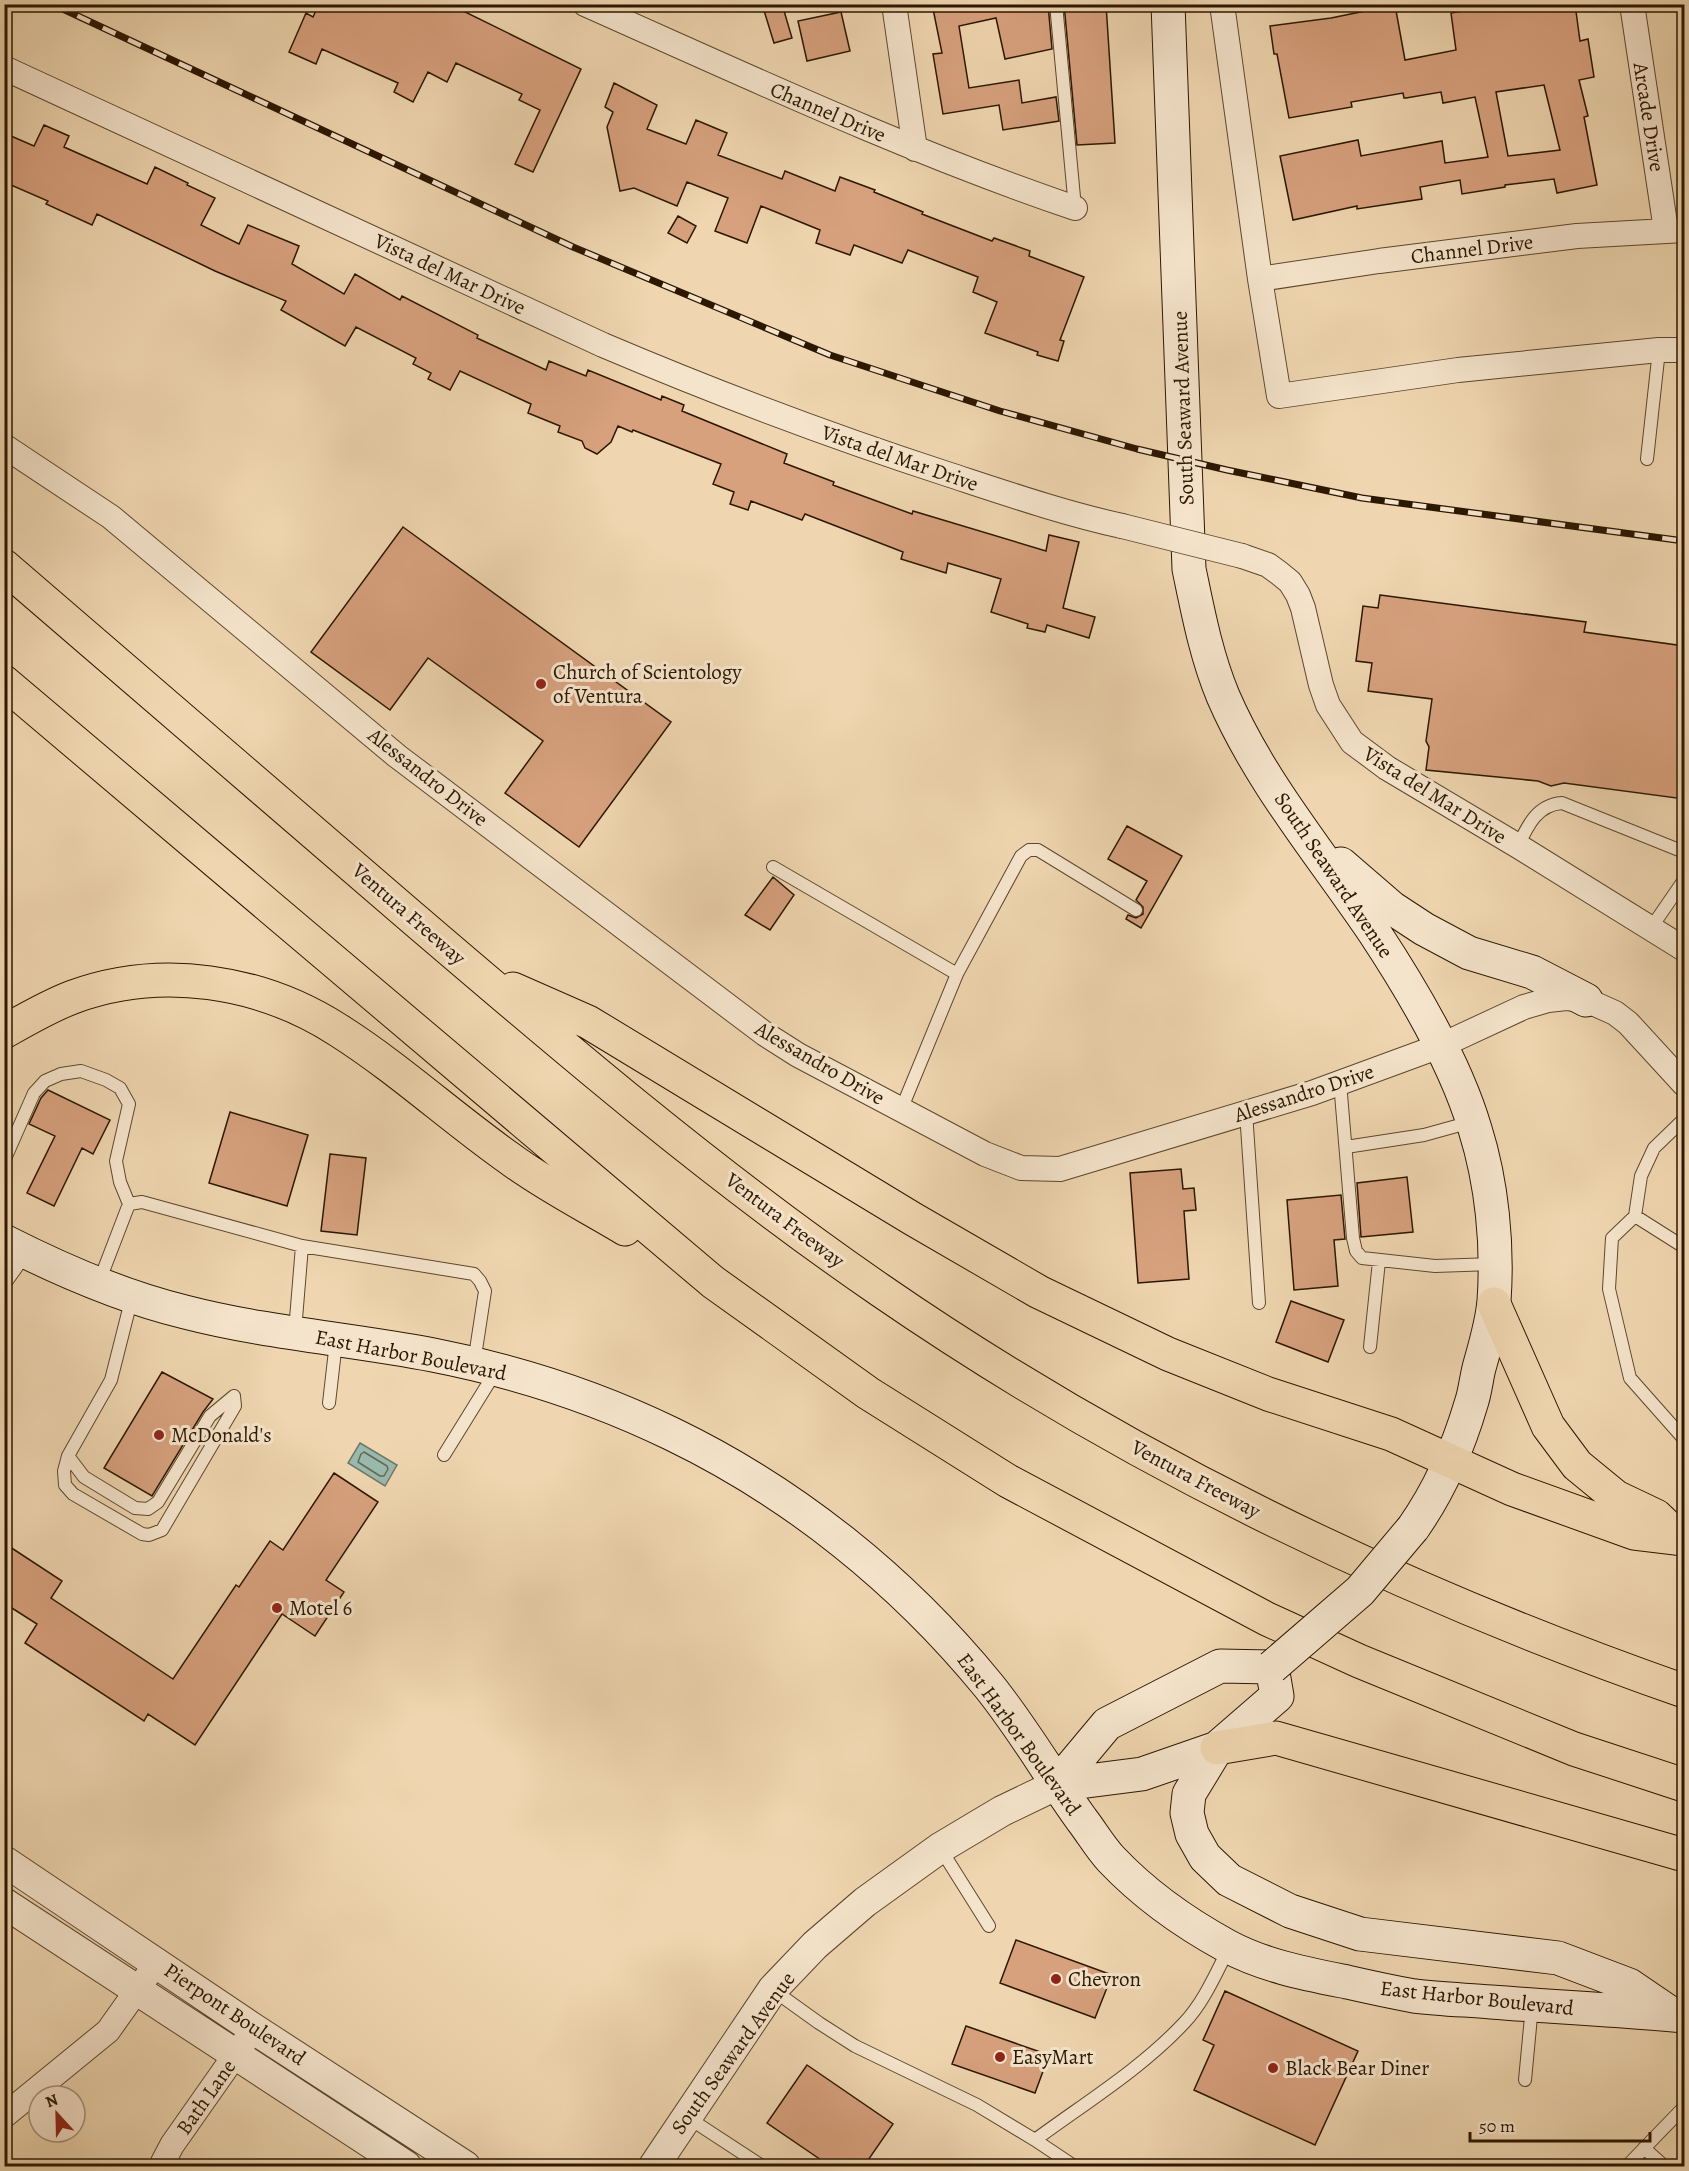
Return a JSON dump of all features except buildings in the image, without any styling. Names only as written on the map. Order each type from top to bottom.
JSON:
[{"type":"highway","name":"Ventura Freeway","points":[[4,566],[476,972],[679,1140],[779,1218],[882,1292],[1035,1390],[1179,1473],[1320,1543],[1510,1624],[1684,1691]]},
{"type":"highway","points":[[4,682],[713,1282]]},
{"type":"highway","points":[[476,972],[588,1022],[913,1219],[1039,1292],[1168,1354],[1269,1394],[1391,1434],[1512,1489],[1634,1533],[1681,1538]]},
{"type":"highway","points":[[4,1032],[74,997],[116,986],[158,980],[188,980],[223,984],[281,1000],[346,1035],[511,1160],[713,1282],[868,1393],[1008,1481],[1267,1619],[1359,1661],[1575,1749],[1684,1785]]},
{"type":"highway","points":[[1494,1304],[1548,1426],[1578,1465],[1616,1497],[1656,1516],[1681,1538]]},
{"type":"highway","points":[[1217,1748],[1276,1738],[1684,1855]]},
{"type":"main road","name":"South Seaward Avenue","points":[[1056,1785],[1142,1774],[1217,1748],[1274,1682],[1360,1591],[1388,1560],[1424,1512],[1452,1460],[1472,1403],[1494,1304],[1495,1263],[1492,1214],[1485,1166],[1473,1122],[1440,1046],[1395,965],[1251,751],[1223,696],[1203,638],[1189,569],[1168,4]]},
{"type":"main road","points":[[1302,830],[1392,908],[1424,929],[1470,953],[1532,972],[1586,1000]]},
{"type":"main road","name":"East Harbor Boulevard","points":[[16,1247],[132,1296],[182,1312],[336,1341],[429,1354],[485,1367],[570,1392],[672,1434],[724,1462],[775,1492],[824,1527],[917,1607],[955,1647],[1011,1716],[1056,1785],[1109,1857],[1164,1906],[1230,1947],[1266,1962],[1311,1975],[1415,1996],[1679,2016]]},
{"type":"main road","name":"South Seaward Avenue","points":[[1056,1785],[1107,1724],[1220,1666],[1274,1682]]},
{"type":"main road","points":[[1217,1748],[1189,1794],[1187,1813],[1192,1834],[1205,1857],[1228,1880],[1290,1911],[1360,1934],[1558,1958],[1629,1985],[1679,2016]]},
{"type":"street","points":[[894,4],[915,149]]},
{"type":"street","points":[[1222,4],[1260,279],[1279,396],[1458,370],[1659,350],[1684,350]]},
{"type":"street","name":"Arcade Drive","points":[[1632,4],[1675,230]]},
{"type":"street","name":"Channel Drive","points":[[588,5],[726,69],[915,149],[1016,189],[1075,208]]},
{"type":"street","name":"Vista del Mar Drive","points":[[4,68],[603,345],[693,384],[845,441],[994,489],[1268,565],[1290,582],[1298,595],[1329,705],[1352,742],[1387,768],[1684,949]]},
{"type":"street","name":"Channel Drive","points":[[1260,279],[1379,261],[1577,236],[1675,230]]},
{"type":"street","name":"Alessandro Drive","points":[[4,446],[111,517],[398,756],[765,1034],[798,1055],[985,1154],[1021,1168],[1060,1169],[1312,1093],[1440,1046],[1524,1007],[1548,1000],[1566,998],[1586,1000],[1600,1005],[1628,1023],[1684,1084]]},
{"type":"street","name":"South Seaward Avenue","points":[[654,2166],[773,1989],[815,1946],[865,1902],[940,1848],[1002,1810],[1056,1785]]},
{"type":"street","name":"Pierpont Boulevard","points":[[7,1867],[157,1962],[254,2029],[465,2166]]},
{"type":"street","name":"Pierpont Boulevard","points":[[4,1903],[406,2166]]},
{"type":"street","points":[[4,2116],[108,2031],[157,1962]]},
{"type":"street","name":"Bath Lane","points":[[161,2166],[172,2145],[254,2029]]},
{"type":"lane","points":[[1056,4],[1075,208]]},
{"type":"lane","points":[[1647,459],[1659,350]]},
{"type":"lane","points":[[1518,846],[1531,819],[1550,804],[1562,804],[1684,852]]},
{"type":"lane","points":[[901,1110],[957,974],[1021,856],[1029,850],[1038,850],[1137,910]]},
{"type":"lane","points":[[773,867],[957,974]]},
{"type":"lane","points":[[1651,928],[1684,880]]},
{"type":"lane","points":[[4,1161],[34,1093],[45,1081],[62,1074],[81,1071],[120,1088],[129,1104],[116,1161],[120,1182],[129,1204],[99,1283]]},
{"type":"lane","points":[[1340,1082],[1356,1251],[1362,1258],[1435,1266],[1495,1263]]},
{"type":"lane","points":[[1246,1112],[1259,1303]]},
{"type":"lane","points":[[1684,1119],[1654,1148],[1641,1176],[1635,1216],[1612,1238],[1609,1289],[1630,1378],[1684,1439]]},
{"type":"lane","points":[[1346,1147],[1424,1135],[1473,1122]]},
{"type":"lane","points":[[129,1204],[142,1202],[161,1206],[302,1245],[474,1274],[484,1291],[485,1367],[444,1455]]},
{"type":"lane","points":[[1635,1216],[1684,1247]]},
{"type":"lane","points":[[295,1334],[302,1245]]},
{"type":"lane","points":[[4,1285],[16,1247]]},
{"type":"lane","points":[[1370,1347],[1379,1261]]},
{"type":"lane","points":[[68,1456],[84,1477],[135,1508],[148,1509],[158,1502],[210,1416],[234,1396],[235,1406],[162,1530],[149,1535],[142,1534],[73,1494],[65,1485],[63,1471],[68,1456],[111,1380],[132,1296]]},
{"type":"lane","points":[[329,1403],[336,1341]]},
{"type":"lane","points":[[940,1848],[989,1926]]},
{"type":"lane","points":[[1035,2140],[1143,2061],[1185,2022],[1203,1996],[1230,1947]]},
{"type":"lane","points":[[773,1989],[855,2046],[976,2105],[1074,2166]]},
{"type":"lane","points":[[1525,2080],[1532,2005]]},
{"type":"lane","points":[[1632,2165],[1644,2148],[1684,2107]]},
{"type":"lane","points":[[686,2117],[762,2166]]},
{"type":"lane","points":[[1644,2148],[1664,2166]]},
{"type":"water","points":[[360,1443],[397,1465],[385,1486],[348,1463]]},
{"type":"railway","points":[[52,4],[573,247],[830,355],[1000,411],[1137,449],[1362,498],[1684,541]]},
{"type":"place","name":"Church of Scientology of Ventura","points":[[541,684]]},
{"type":"place","name":"McDonald's","points":[[159,1435]]},
{"type":"place","name":"Motel 6","points":[[277,1608]]},
{"type":"place","name":"Chevron","points":[[1056,1979]]},
{"type":"place","name":"EasyMart","points":[[1000,2057]]},
{"type":"place","name":"Black Bear Diner","points":[[1273,2068]]}]
